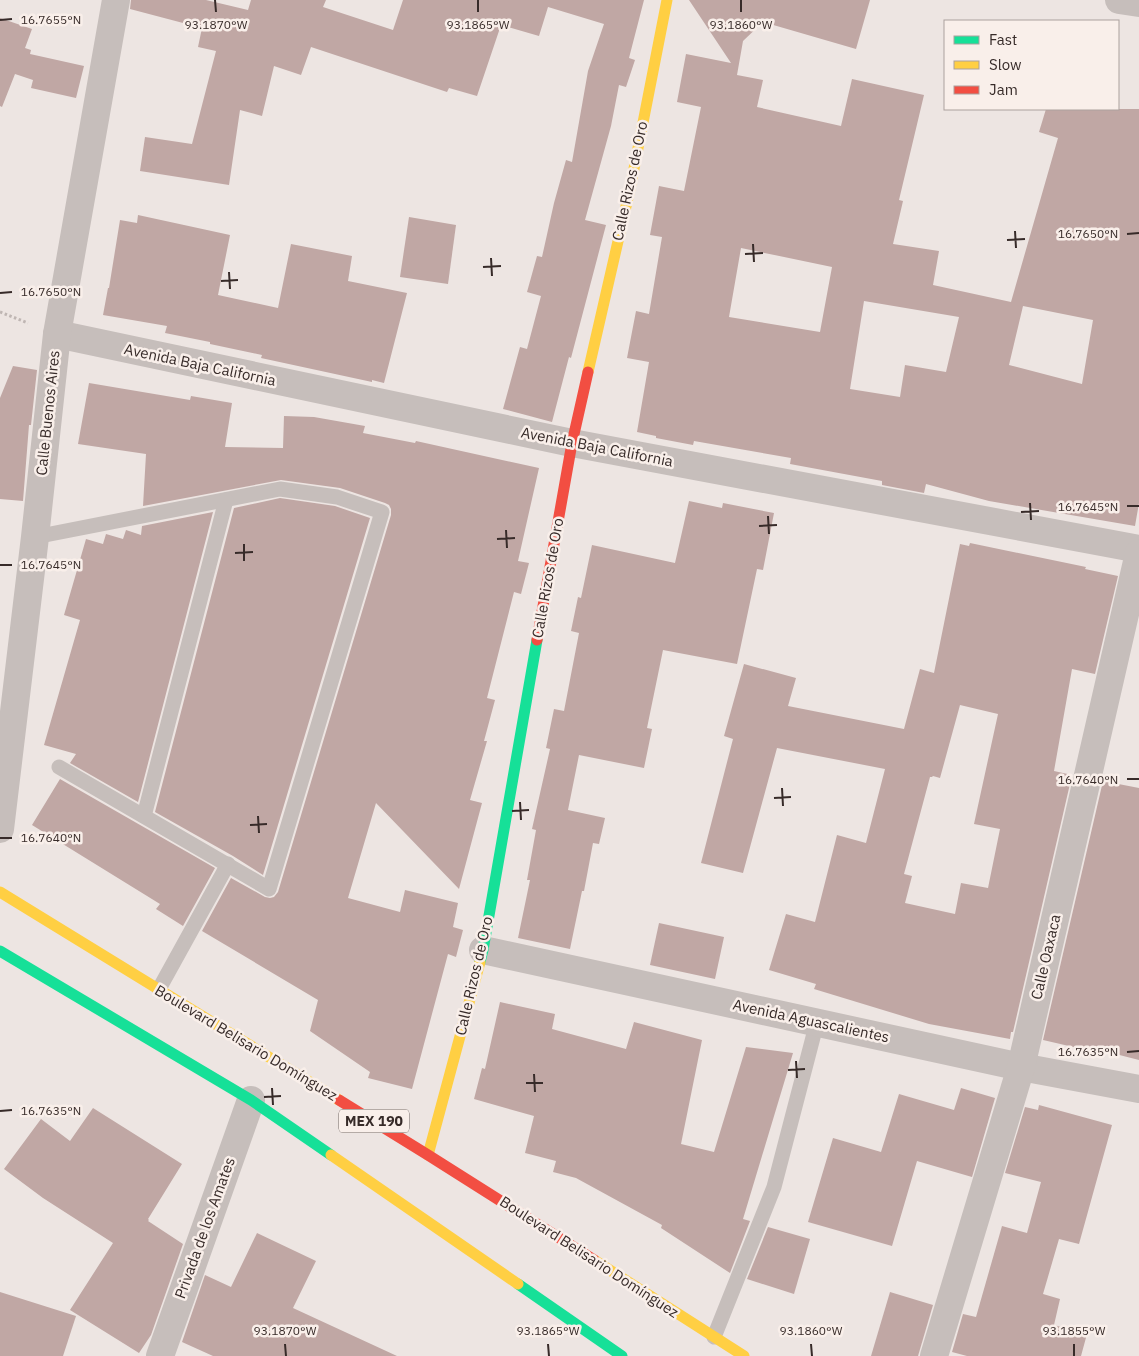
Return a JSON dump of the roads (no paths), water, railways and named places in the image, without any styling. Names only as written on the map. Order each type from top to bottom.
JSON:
[{"type":"main road","name":"Calle Rizos de Oro","points":[[428,1154],[483,950],[572,443],[630,189],[668,0]]},
{"type":"main road","name":"Boulevard Belisario Domínguez","points":[[0,892],[428,1154],[744,1356]]},
{"type":"main road","points":[[0,951],[251,1100],[622,1356]]},
{"type":"street","name":"Calle Buenos Aires","points":[[0,829],[57,334],[116,0]]},
{"type":"street","points":[[1119,0],[1139,3]]},
{"type":"street","name":"Avenida Baja California","points":[[57,334],[572,443],[1139,549]]},
{"type":"street","name":"Calle Oaxaca","points":[[934,1356],[1021,1067],[1139,553]]},
{"type":"street","name":"Avenida Aguascalientes","points":[[483,950],[1021,1067],[1139,1089]]},
{"type":"street","name":"Privada de los Amates","points":[[160,1356],[251,1100]]},
{"type":"lane","points":[[35,537],[280,489],[337,497],[382,512],[269,888],[59,767]]},
{"type":"lane","points":[[144,816],[226,500]]},
{"type":"lane","points":[[159,989],[228,864]]},
{"type":"lane","points":[[714,1337],[774,1187],[817,1022]]}]
